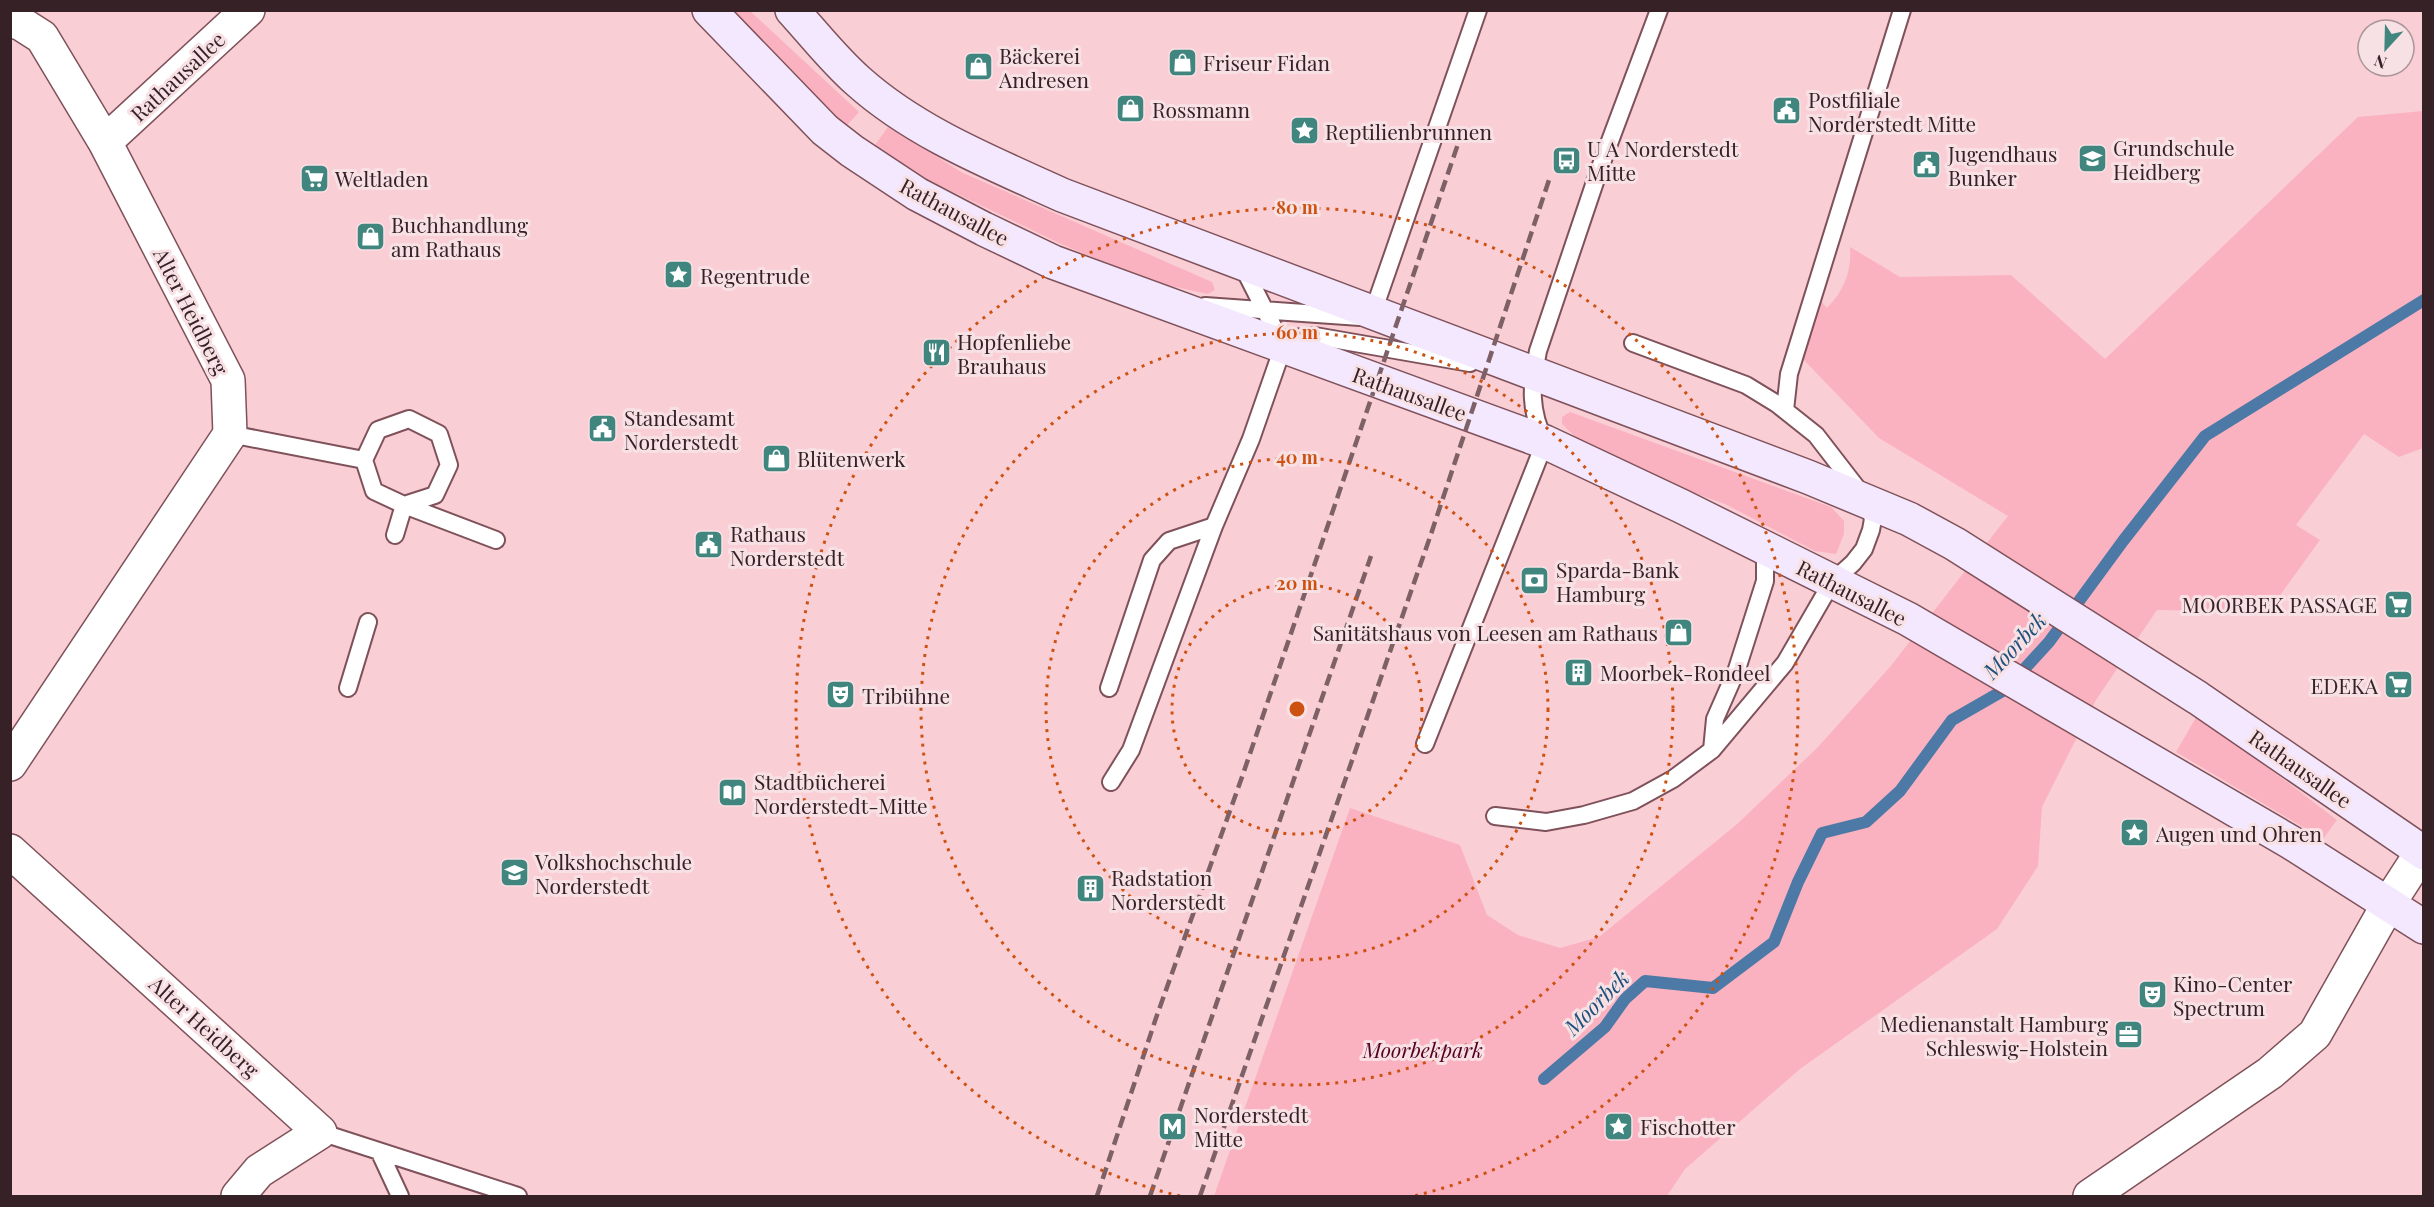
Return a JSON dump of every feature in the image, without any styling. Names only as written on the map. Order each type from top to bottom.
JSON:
[{"type":"main road","name":"Rathausallee","points":[[709,10],[825,130],[852,151],[917,194],[1053,262],[1545,442],[1681,506],[1908,619],[2292,843],[2424,927]]},
{"type":"main road","name":"Rathausallee","points":[[792,10],[857,80],[886,103],[947,141],[1062,195],[1373,312],[1909,519],[1955,544],[2144,663],[2261,740],[2423,853]]},
{"type":"street","name":"Rathausallee","points":[[105,142],[248,10]]},
{"type":"street","name":"Alter Heidberg","points":[[10,21],[20,23],[42,38],[105,142],[228,380],[230,434]]},
{"type":"street","points":[[10,764],[230,434]]},
{"type":"street","name":"Alter Heidberg","points":[[10,851],[320,1132]]},
{"type":"street","name":"Rathausallee","points":[[2090,1197],[2270,1073],[2315,1034],[2389,903],[2423,853]]},
{"type":"street","points":[[238,1197],[259,1171],[320,1132]]},
{"type":"lane","points":[[1168,304],[1360,317],[1373,312],[1478,10]]},
{"type":"lane","points":[[1425,744],[1545,442],[1535,422],[1533,374],[1546,322],[1598,173],[1659,10]]},
{"type":"lane","points":[[1785,410],[1789,374],[1902,10]]},
{"type":"lane","points":[[1111,782],[1131,750],[1214,526],[1251,439],[1283,347],[1242,263]]},
{"type":"lane","name":"Rathausallee","points":[[1283,347],[1300,336],[1316,336],[1533,374]]},
{"type":"lane","points":[[1494,816],[1546,822],[1584,815],[1633,801],[1673,779],[1712,750],[1785,663],[1832,582],[1853,563],[1864,549],[1873,519],[1867,501],[1816,435],[1785,410],[1746,385],[1634,343]]},
{"type":"lane","points":[[404,505],[435,495],[449,465],[439,434],[409,419],[378,430],[364,460],[374,491],[404,505],[496,540]]},
{"type":"lane","points":[[230,434],[364,460]]},
{"type":"lane","points":[[395,535],[404,505]]},
{"type":"lane","points":[[1109,688],[1152,560],[1169,542],[1214,526]]},
{"type":"lane","points":[[1712,750],[1715,719],[1737,669],[1765,581],[1765,548]]},
{"type":"lane","points":[[348,688],[368,622]]},
{"type":"lane","points":[[320,1132],[518,1197]]},
{"type":"lane","points":[[380,1153],[400,1197]]},
{"type":"green space","points":[[723,11],[750,11],[859,112],[841,132]]},
{"type":"green space","name":"Moorbekpark","points":[[2423,111],[2423,448],[2399,457],[2364,434],[2296,525],[2320,540],[2268,612],[2157,610],[2096,700],[2067,757],[2042,807],[2038,866],[1997,929],[1800,1069],[1685,1169],[1667,1196],[1214,1196],[1350,808],[1460,845],[1487,915],[1518,935],[1560,948],[1599,937],[1736,825],[1817,748],[1890,667],[2008,516],[1879,438],[1801,357],[1821,301],[1827,308],[1838,295],[1846,280],[1850,264],[1850,247],[1900,277],[2011,275],[2105,359],[2358,117]]},
{"type":"green space","points":[[888,127],[963,173],[1212,282],[1215,290],[1208,294],[1152,282],[1061,244],[870,152]]},
{"type":"green space","points":[[1570,412],[1831,507],[1844,521],[1844,534],[1836,554],[1815,551],[1725,504],[1628,469],[1586,448],[1562,424],[1562,417]]},
{"type":"green space","points":[[2198,714],[2337,820],[2323,839],[2176,752]]},
{"type":"waterway","name":"Moorbek","points":[[1544,1079],[1605,1027],[1625,999],[1645,981],[1713,988],[1774,942],[1798,882],[1822,833],[1866,822],[1900,791],[1952,720],[2006,689],[2049,642],[2123,541],[2205,436],[2424,300]]},
{"type":"railway","points":[[1097,1196],[1156,1018],[1242,777],[1459,141]]},
{"type":"railway","points":[[1200,1196],[1430,537],[1550,177]]},
{"type":"railway","points":[[1150,1196],[1371,556]]},
{"type":"place","name":"Friseur Fidan","points":[[1182,62]]},
{"type":"place","name":"Bäckerei Andresen","points":[[978,67]]},
{"type":"place","name":"Rossmann","points":[[1131,109]]},
{"type":"place","name":"Postfiliale Norderstedt Mitte","points":[[1787,111]]},
{"type":"place","name":"Reptilienbrunnen","points":[[1304,131]]},
{"type":"place","name":"Grundschule Heidberg","points":[[2092,159]]},
{"type":"place","name":"U A Norderstedt Mitte","points":[[1566,160]]},
{"type":"place","name":"Jugendhaus Bunker","points":[[1927,165]]},
{"type":"place","name":"Weltladen","points":[[314,178]]},
{"type":"place","name":"Buchhandlung am Rathaus","points":[[370,236]]},
{"type":"place","name":"Regentrude","points":[[679,275]]},
{"type":"place","name":"Hopfenliebe Brauhaus","points":[[936,353]]},
{"type":"place","name":"Standesamt Norderstedt","points":[[603,429]]},
{"type":"place","name":"Blütenwerk","points":[[776,458]]},
{"type":"place","name":"Rathaus Norderstedt","points":[[709,545]]},
{"type":"place","name":"Sparda-Bank Hamburg","points":[[1535,581]]},
{"type":"place","name":"MOORBEK PASSAGE","points":[[2398,604]]},
{"type":"place","name":"Sanitätshaus von Leesen am Rathaus","points":[[1679,632]]},
{"type":"place","name":"Moorbek-Rondeel","points":[[1579,672]]},
{"type":"place","name":"EDEKA","points":[[2399,685]]},
{"type":"place","name":"Tribühne","points":[[841,695]]},
{"type":"place","name":"Stadtbücherei Norderstedt-Mitte","points":[[733,793]]},
{"type":"place","name":"Augen und Ohren","points":[[2135,833]]},
{"type":"place","name":"Volkshochschule Norderstedt","points":[[514,873]]},
{"type":"place","name":"Radstation Norderstedt","points":[[1090,889]]},
{"type":"place","name":"Kino-Center Spectrum","points":[[2152,995]]},
{"type":"place","name":"Medienanstalt Hamburg Schleswig-Holstein","points":[[2129,1035]]},
{"type":"place","name":"Norderstedt Mitte","points":[[1173,1126]]},
{"type":"place","name":"Fischotter","points":[[1619,1126]]}]
